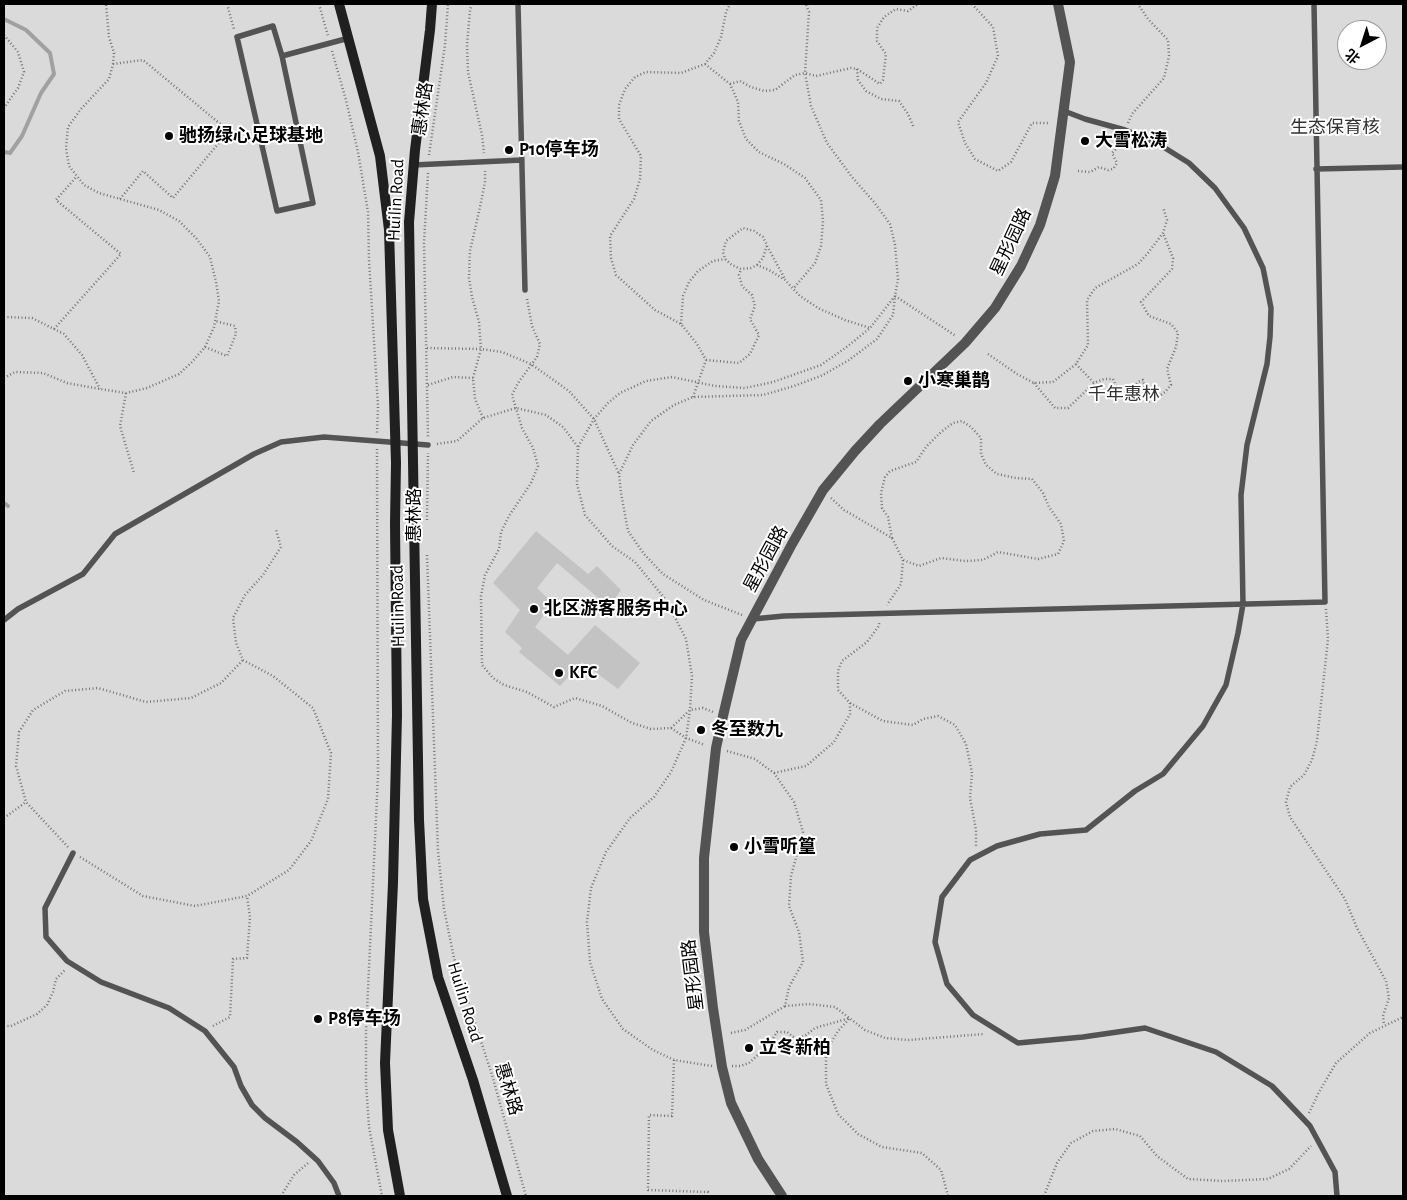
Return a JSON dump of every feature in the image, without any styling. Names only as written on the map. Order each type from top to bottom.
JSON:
[{"type":"main road","name":"Huilin Road","points":[[339,4],[380,156],[389,230],[396,442],[397,715],[393,883],[385,1063],[388,1130],[400,1196]]},
{"type":"main road","name":"Huilin Road","points":[[432,4],[413,165],[409,222],[418,800],[423,899],[438,977],[473,1080],[507,1196]]},
{"type":"street","name":"星形园路","points":[[782,1196],[758,1159],[731,1104],[722,1067],[704,932],[704,858],[716,748],[723,716],[742,640],[792,544],[823,490],[880,424],[965,343],[995,308],[1021,266],[1040,225],[1055,176],[1070,62],[1058,4]]},
{"type":"lane","points":[[518,4],[525,290]]},
{"type":"lane","points":[[752,619],[784,616],[1325,602],[1314,4]]},
{"type":"lane","points":[[273,26],[282,56],[313,203],[277,210],[236,37],[273,26]]},
{"type":"lane","points":[[282,56],[349,38]]},
{"type":"lane","points":[[1064,111],[1125,130],[1157,143],[1189,163],[1215,188],[1244,228],[1263,268],[1271,308],[1270,337],[1267,364],[1247,445],[1242,495],[1243,604],[1226,685],[1203,726],[1163,774],[1135,791],[1086,830],[1040,834],[997,846],[970,860],[942,897],[935,942],[947,984],[973,1015],[1018,1043],[1083,1037],[1146,1028],[1216,1052],[1272,1086],[1306,1122],[1318,1140],[1335,1172],[1337,1196]]},
{"type":"lane","points":[[413,165],[522,160]]},
{"type":"lane","points":[[1316,169],[1403,168]]},
{"type":"lane","points":[[4,620],[18,609],[83,574],[115,534],[254,454],[281,442],[324,437],[428,445]]},
{"type":"lane","points":[[74,853],[59,877],[45,908],[46,937],[67,961],[101,982],[169,1008],[205,1031],[234,1067],[241,1086],[252,1105],[265,1118],[314,1157],[334,1183],[339,1196]]},
{"type":"path","points":[[4,378],[16,372],[44,373],[67,383],[100,390],[126,393],[147,388],[180,374],[192,362],[205,347],[215,320],[219,302],[210,257],[196,238],[178,221],[158,210],[99,193],[84,185],[69,166],[66,148],[68,127],[81,109],[108,79],[113,64],[114,53],[109,37],[106,4]]},
{"type":"path","points":[[227,4],[236,37]]},
{"type":"path","points":[[319,4],[346,100],[358,152],[368,212],[378,406],[378,775],[366,1032],[366,1083],[369,1127],[382,1196]]},
{"type":"path","name":"惠林路","points":[[427,520],[428,348],[424,243],[428,164],[445,45],[448,4]]},
{"type":"path","points":[[472,4],[466,45],[468,72],[482,134],[485,182],[470,251],[470,278],[472,297],[479,322],[481,349],[473,378],[475,399],[483,418]]},
{"type":"path","points":[[693,397],[706,360],[698,344],[681,324],[655,310],[633,292],[616,275],[611,258],[610,236],[634,199],[640,179],[640,156],[619,119],[619,105],[625,89],[635,77],[646,72],[681,73],[705,64],[714,53],[721,37],[726,12],[730,4]]},
{"type":"path","points":[[620,474],[633,446],[650,421],[674,405],[693,397],[762,395],[823,375],[849,360],[878,339],[893,315],[898,279],[895,245],[890,224],[827,143],[811,106],[805,73],[809,12],[806,4]]},
{"type":"path","points":[[730,84],[740,81],[764,91],[775,90],[795,75],[805,73],[816,76],[851,68],[857,69],[880,84],[883,80],[886,54],[877,41],[877,28],[884,17],[896,8],[908,11],[918,4]]},
{"type":"path","points":[[972,4],[993,27],[998,56],[986,83],[958,122],[965,143],[975,159],[998,172],[1011,162],[1032,123],[1062,125]]},
{"type":"path","points":[[1078,171],[1090,172],[1099,167],[1108,170],[1113,169],[1117,163],[1112,153],[1122,143],[1132,114],[1164,78],[1169,56],[1168,40],[1148,19],[1138,4]]},
{"type":"path","points":[[4,35],[18,52],[24,72],[18,88],[4,108]]},
{"type":"path","points":[[113,64],[143,60],[242,142],[260,139]]},
{"type":"path","points":[[705,64],[730,84],[738,102],[739,121],[746,139],[759,152],[784,164],[805,178],[821,200],[823,221],[821,246],[814,263],[793,289]]},
{"type":"path","points":[[857,69],[858,80],[866,91],[882,99],[899,101],[908,114],[914,128]]},
{"type":"path","points":[[120,199],[143,171],[173,198],[228,132]]},
{"type":"path","points":[[54,329],[121,254],[56,200],[77,176]]},
{"type":"path","points":[[1034,383],[1052,382],[1076,364],[1088,345],[1087,300],[1095,288],[1138,264],[1163,233],[1167,220],[1163,207]]},
{"type":"path","points":[[725,259],[723,252],[726,240],[744,228],[754,231],[763,237],[785,280],[793,289],[818,308],[845,320],[870,328]]},
{"type":"path","points":[[988,354],[1034,383],[1056,408],[1068,408],[1094,383],[1104,379],[1113,380],[1119,392],[1127,396],[1138,382],[1143,380],[1148,402],[1159,396],[1170,385],[1167,369],[1176,347],[1178,333],[1171,324],[1149,316],[1141,302],[1172,269],[1173,258],[1163,233]]},
{"type":"path","points":[[681,324],[683,296],[698,272],[713,261],[725,259],[741,269],[751,268],[757,265],[763,258],[767,245]]},
{"type":"path","points":[[757,265],[785,280]]},
{"type":"path","points":[[706,360],[739,363],[750,354],[759,335],[750,320],[755,306],[752,295],[742,286],[739,275],[741,269]]},
{"type":"path","points":[[525,290],[532,326],[540,344],[537,357],[518,383],[512,395],[522,428],[538,466],[531,483],[509,516],[501,532],[499,548],[485,575],[481,596],[482,665],[493,678],[504,685],[528,692],[554,707],[575,698],[602,706],[638,725],[651,729],[671,728],[686,738],[755,759],[774,773],[794,802],[803,832],[791,876],[789,906],[799,932],[803,962],[789,987],[785,1006]]},
{"type":"path","points":[[850,1018],[815,1028],[806,1035],[796,1039],[787,1032],[777,1032],[772,1040],[771,1050],[759,1054],[749,1063],[740,1066],[707,1066],[674,1060],[653,1050],[623,1029],[602,999],[590,962],[587,922],[591,888],[606,852],[630,818],[654,797],[671,772],[686,738],[692,676],[686,639],[666,600],[634,562],[612,546],[585,515],[577,484],[578,447],[594,419],[620,393],[646,380],[672,377],[715,386],[745,388],[773,382],[821,365],[870,328],[895,296]]},
{"type":"path","points":[[895,296],[965,343]]},
{"type":"path","points":[[4,317],[32,318],[64,334],[82,355],[100,390]]},
{"type":"path","points":[[205,347],[227,356],[236,334],[234,326],[215,320]]},
{"type":"path","points":[[428,348],[481,349],[502,352],[531,364],[569,392],[594,419],[620,474],[621,493],[628,531],[644,554],[663,574],[704,600],[752,619]]},
{"type":"path","points":[[1076,364],[1094,383]]},
{"type":"path","points":[[428,385],[454,377],[473,378]]},
{"type":"path","points":[[126,393],[120,426],[134,473]]},
{"type":"path","points":[[428,445],[457,441],[483,418],[516,408],[546,415],[564,428],[578,447]]},
{"type":"path","points":[[903,560],[919,566],[941,558],[965,561],[983,560],[998,552],[1038,559],[1058,554],[1064,541],[1061,524],[1049,507],[1043,493],[1032,479],[997,474],[986,465],[982,454],[981,438],[971,427],[962,421],[953,423],[940,432],[926,447],[916,462],[890,471],[884,477],[881,493],[882,508],[888,517],[892,538],[903,560],[901,584],[882,614],[878,627],[867,642],[842,661],[838,671],[838,690],[850,703],[883,721],[913,725],[923,719],[938,716],[954,725],[966,744],[972,773],[970,798],[979,856]]},
{"type":"path","points":[[823,490],[844,510],[892,538]]},
{"type":"path","points":[[243,660],[221,683],[190,698],[146,702],[98,688],[65,691],[33,710],[19,732],[16,766],[26,802],[74,853],[143,896],[194,906],[247,896],[289,870],[311,841],[328,799],[330,753],[313,708],[273,676],[243,660],[236,643],[233,618],[246,595],[263,575],[281,547],[276,530]]},
{"type":"path","name":"惠林路","points":[[427,549],[438,851],[444,910],[454,958],[492,1075],[526,1196]]},
{"type":"path","points":[[1325,602],[1328,639],[1317,741],[1312,760],[1304,775],[1290,787],[1286,802],[1290,817],[1345,899],[1357,928],[1386,981],[1389,998],[1383,1016],[1384,1025]]},
{"type":"path","points":[[774,773],[806,766],[819,756],[834,742],[850,714],[850,703]]},
{"type":"path","points":[[671,728],[690,710],[703,708],[723,716]]},
{"type":"path","points":[[4,818],[26,802]]},
{"type":"path","points":[[205,1031],[230,1017],[232,960],[247,958],[250,917],[247,896]]},
{"type":"path","points":[[4,1026],[23,1022],[37,1014],[47,1005],[56,979],[65,972],[67,961]]},
{"type":"path","points":[[731,1033],[745,1030],[785,1006],[809,1004],[835,1007],[865,1030],[885,1038],[916,1039],[981,1034],[1008,1036]]},
{"type":"path","points":[[1306,1122],[1319,1092],[1336,1063],[1357,1042],[1384,1025],[1403,1017]]},
{"type":"path","points":[[850,1018],[838,1031],[826,1051],[826,1084],[838,1114],[858,1134],[882,1147],[922,1153],[941,1170],[948,1196]]},
{"type":"path","points":[[674,1060],[672,1116],[649,1115],[648,1190],[708,1192],[708,1196]]},
{"type":"path","points":[[1044,1196],[1057,1163],[1071,1143],[1094,1131],[1116,1129],[1140,1136],[1158,1156],[1188,1180],[1223,1181],[1268,1178],[1288,1170],[1318,1140]]},
{"type":"path","points":[[280,1196],[294,1175],[314,1157]]},
{"type":"green space","points":[[4,4],[1403,4],[1403,1196],[4,1196]]},
{"type":"building","name":"北区游客服务中心","points":[[536,531],[588,574],[597,566],[621,590],[609,607],[557,563],[537,588],[553,603],[535,627],[568,655],[595,625],[640,663],[618,689],[582,662],[560,686],[519,652],[522,648],[505,632],[520,610],[493,583]]},
{"type":"waterway","points":[[4,19],[26,30],[50,53],[54,74],[41,93],[22,136],[10,153],[4,152]]},
{"type":"waterway","points":[[4,503],[8,506]]},
{"type":"place","name":"驰扬绿心足球基地","points":[[169,136]]},
{"type":"place","name":"大雪松涛","points":[[1085,141]]},
{"type":"place","name":"P10停车场","points":[[509,150]]},
{"type":"place","name":"小寒巢鹊","points":[[908,381]]},
{"type":"place","name":"北区游客服务中心","points":[[534,609]]},
{"type":"place","name":"KFC","points":[[559,673]]},
{"type":"place","name":"冬至数九","points":[[701,730]]},
{"type":"place","name":"小雪听篁","points":[[734,847]]},
{"type":"place","name":"P8停车场","points":[[318,1019]]},
{"type":"place","name":"立冬新柏","points":[[749,1048]]},
{"type":"park label","name":"生态保育核","points":[[1335,128]]},
{"type":"park label","name":"千年惠林","points":[[1124,395]]}]
